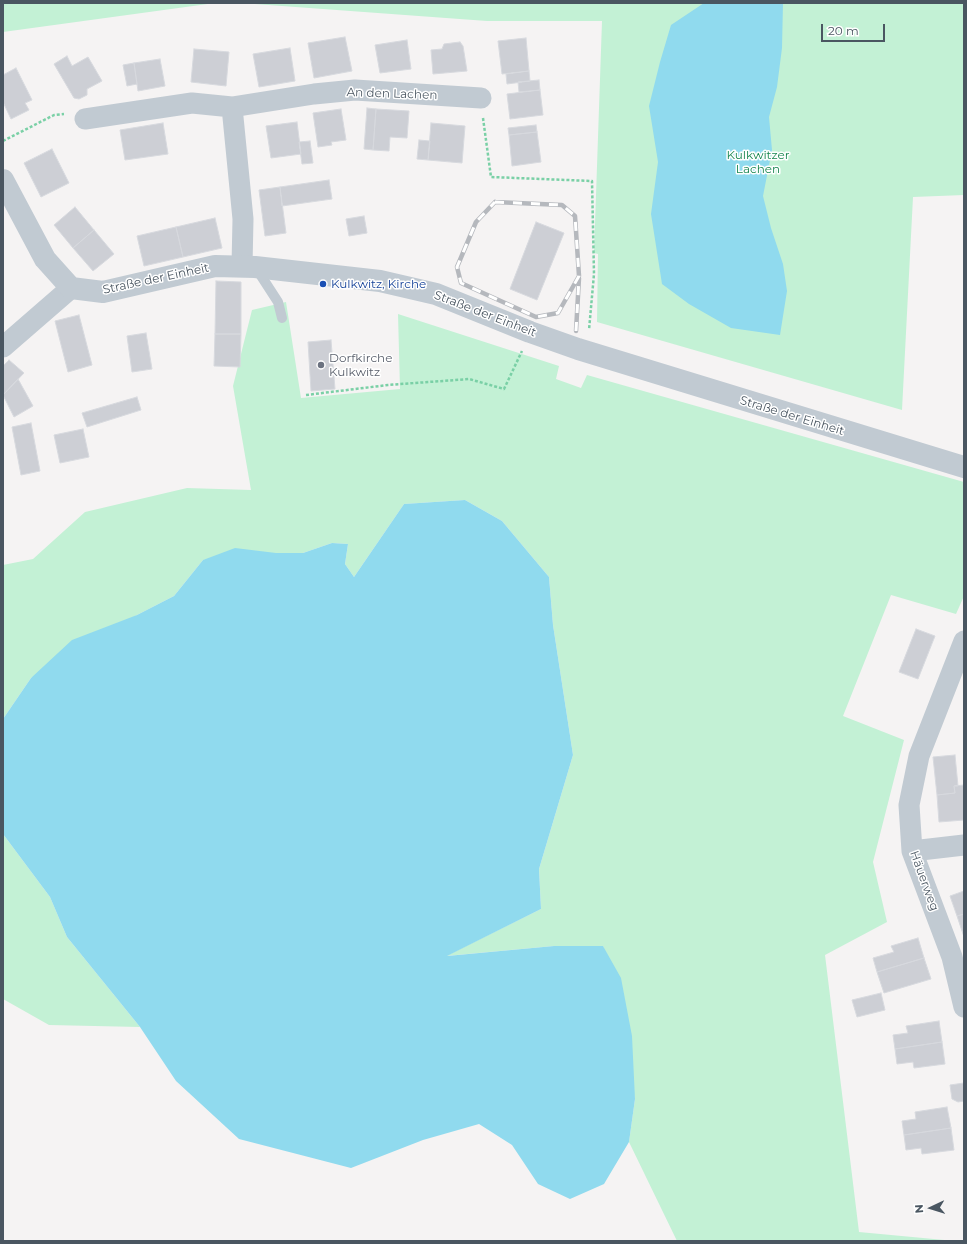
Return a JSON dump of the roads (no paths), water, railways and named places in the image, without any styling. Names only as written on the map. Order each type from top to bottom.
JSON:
[{"type":"street","name":"An den Lachen","points":[[86,119],[192,103],[232,107],[314,94],[355,90],[481,98]]},
{"type":"street","points":[[232,107],[248,266]]},
{"type":"street","points":[[3,180],[45,259],[71,288],[3,347]]},
{"type":"street","name":"Straße der Einheit","points":[[71,288],[103,292],[215,266],[248,266],[387,282],[436,294],[530,332],[587,352],[964,467]]},
{"type":"street","name":"Häuerweg","points":[[964,641],[919,756],[909,805],[912,851],[952,957],[964,1007]]},
{"type":"street","points":[[912,851],[964,845]]},
{"type":"lane","points":[[248,266],[278,302],[282,318]]},
{"type":"water","points":[[704,3],[783,3],[782,48],[777,87],[769,117],[772,150],[763,196],[771,228],[783,264],[787,291],[780,335],[731,328],[689,304],[662,284],[651,214],[658,162],[649,106],[671,25]]},
{"type":"water","points":[[465,500],[502,521],[549,577],[553,625],[573,755],[539,869],[541,909],[447,956],[554,946],[603,946],[621,978],[632,1036],[635,1099],[629,1142],[604,1184],[570,1199],[538,1184],[512,1145],[479,1124],[423,1140],[351,1168],[239,1139],[176,1081],[140,1027],[67,937],[50,897],[3,834],[3,719],[31,678],[72,640],[137,615],[174,596],[203,560],[235,548],[276,553],[303,553],[332,543],[348,544],[345,564],[354,577],[404,504]]},
{"type":"railway","points":[[495,202],[562,205],[575,216],[579,276],[558,313],[536,317],[461,283],[457,267],[476,222],[495,202]]},
{"type":"railway","points":[[576,331],[579,278]]},
{"type":"place","name":"Kulkwitz, Kirche","points":[[323,284]]},
{"type":"place","name":"Dorfkirche Kulkwitz","points":[[321,365]]},
{"type":"park label","name":"Kulkwitzer Lachen","points":[[758,162]]}]
